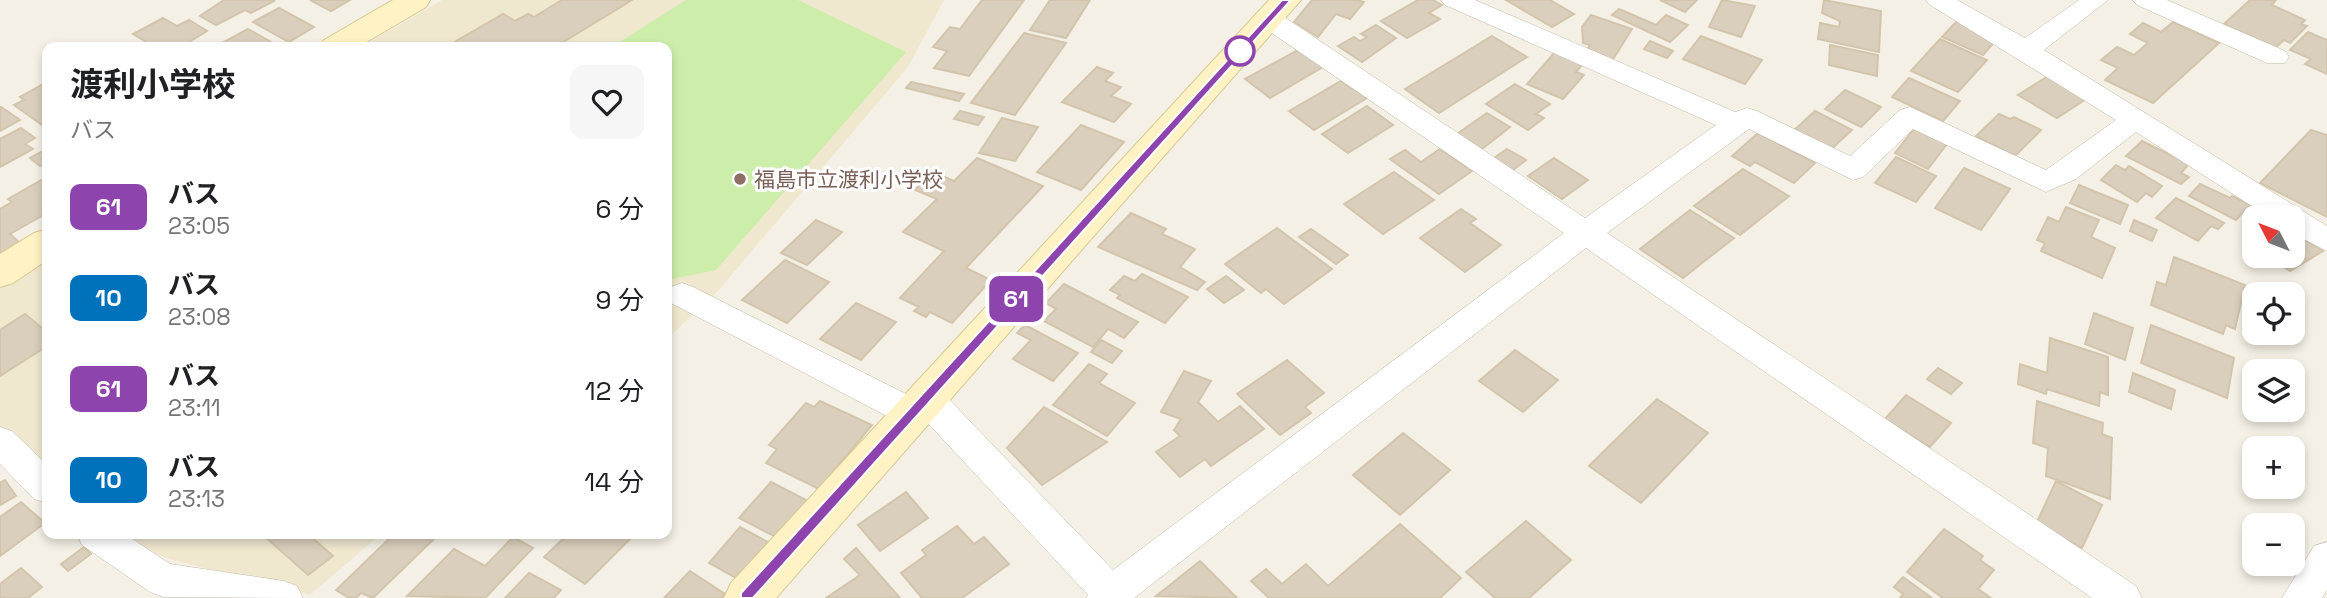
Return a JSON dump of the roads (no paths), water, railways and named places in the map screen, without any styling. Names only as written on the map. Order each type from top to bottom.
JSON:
[{"type":"main road","points":[[344,42],[415,0]]},
{"type":"main road","points":[[747,598],[1278,9]]},
{"type":"main road","points":[[0,273],[42,245]]},
{"type":"street","points":[[1454,0],[1737,124]]},
{"type":"street","points":[[1938,0],[2026,50],[2272,205]]},
{"type":"street","points":[[2026,50],[2095,0]]},
{"type":"street","points":[[2146,0],[2276,57]]},
{"type":"street","points":[[1278,9],[1585,233],[2123,598]]},
{"type":"street","points":[[682,295],[919,405],[1110,596],[1585,233],[1747,117],[1853,170],[1910,117],[2046,183],[2066,172],[2136,119]]},
{"type":"street","points":[[2305,226],[2327,240]]},
{"type":"street","points":[[0,441],[42,483]]},
{"type":"street","points":[[102,539],[163,580],[284,598]]},
{"type":"street","points":[[2307,597],[2327,558]]},
{"type":"place","name":"福島市立渡利小学校","points":[[740,179]]}]
